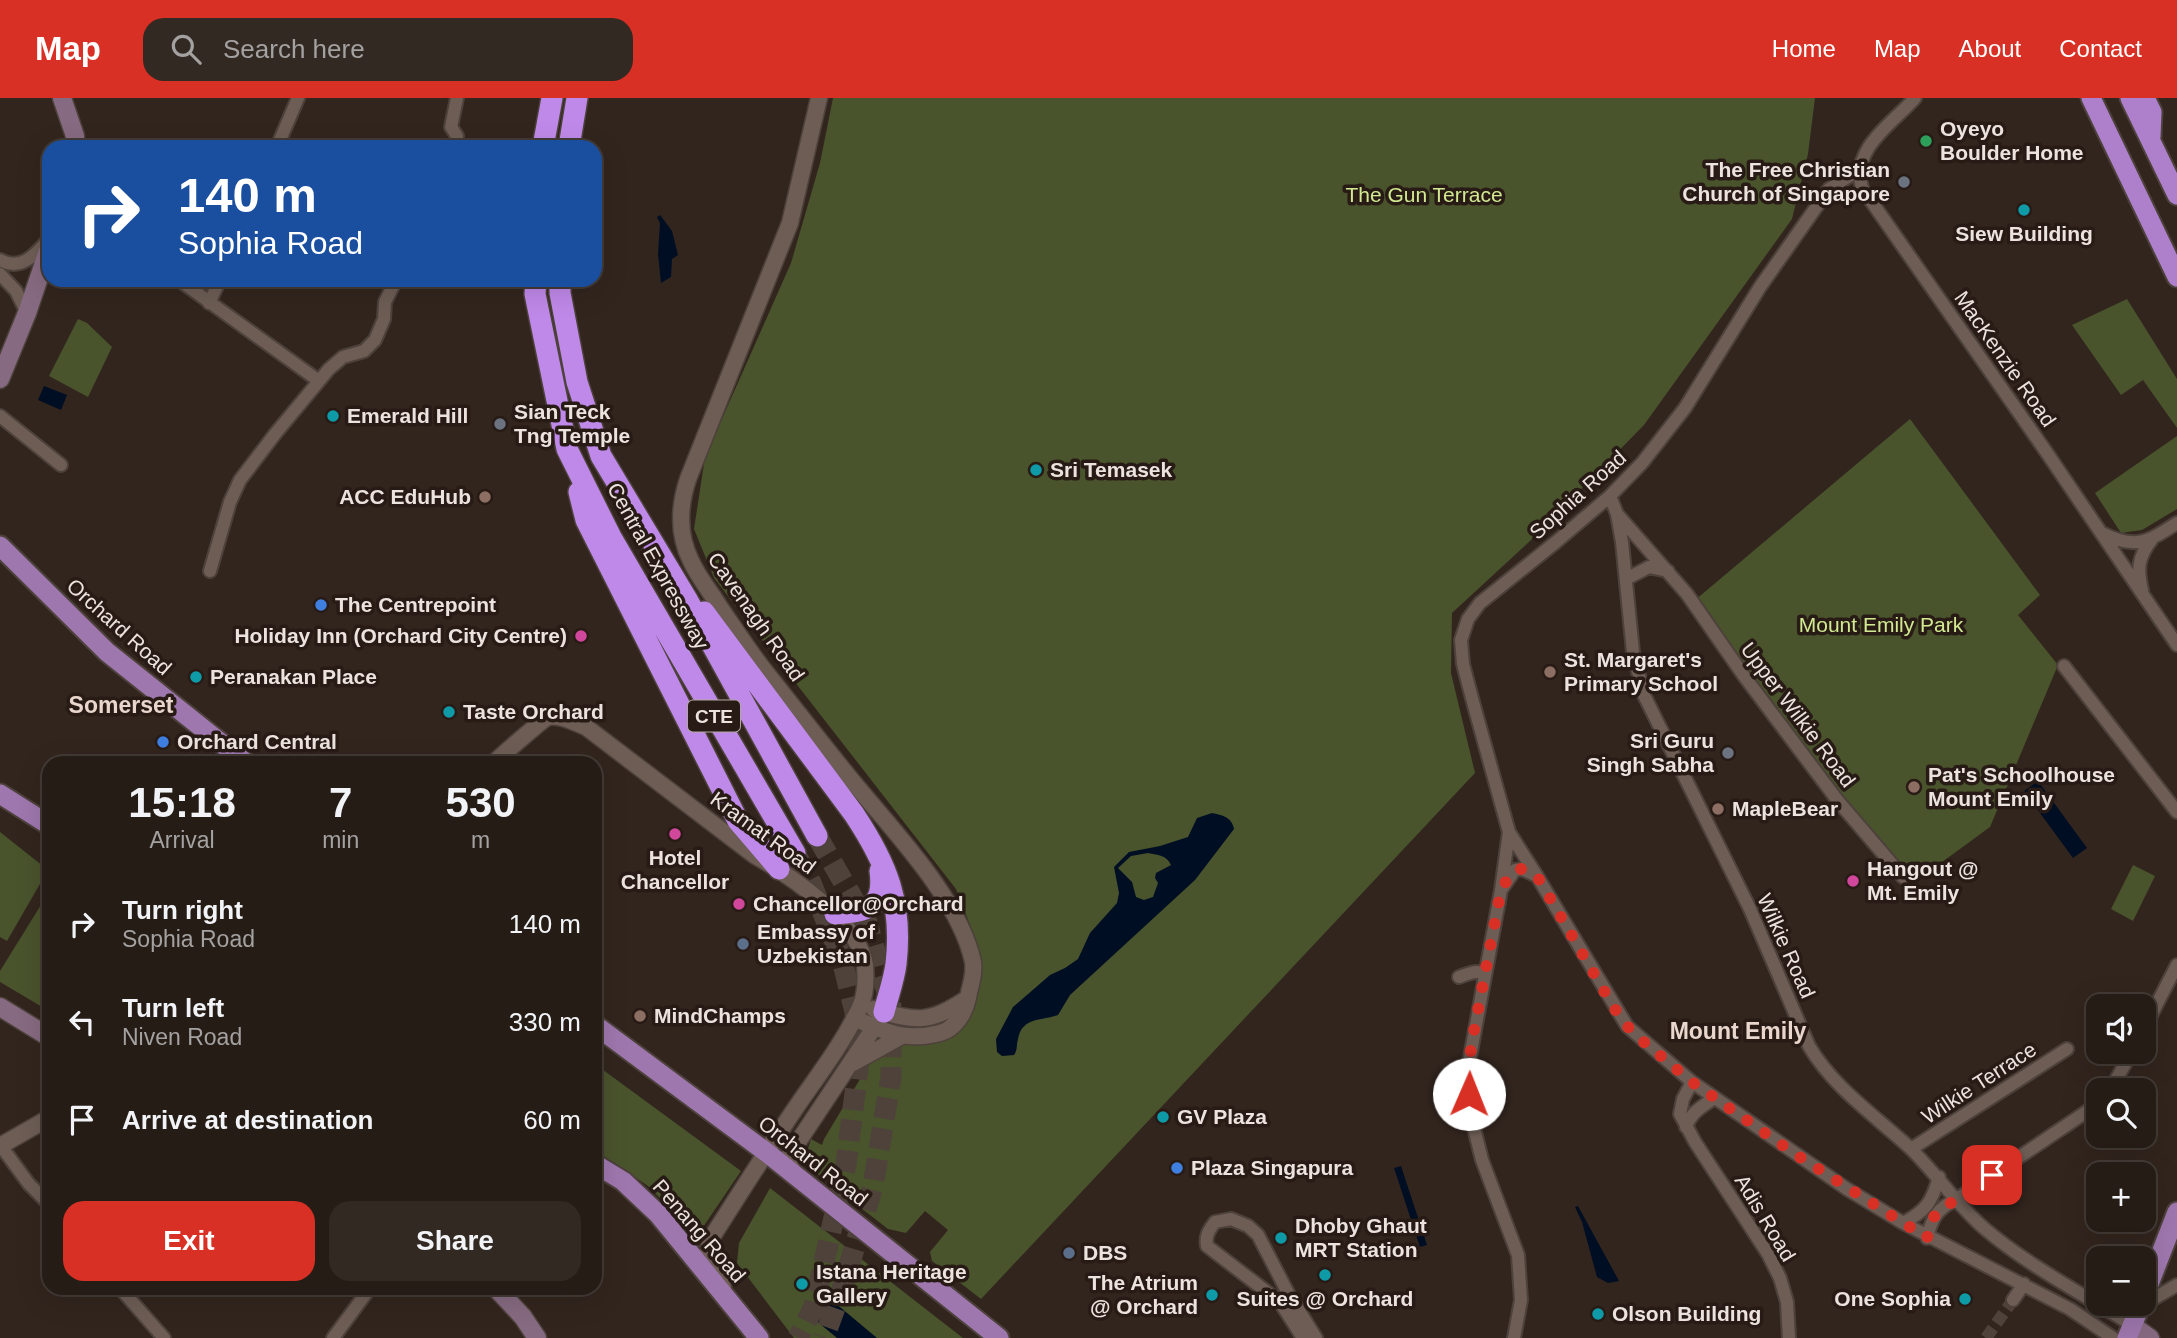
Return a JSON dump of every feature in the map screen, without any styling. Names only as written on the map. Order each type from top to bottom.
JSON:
[{"type":"highway","points":[[544,140],[552,98]]},
{"type":"highway","points":[[570,140],[577,98]]},
{"type":"highway","points":[[2091,98],[2177,277]]},
{"type":"highway","points":[[2130,98],[2177,195]]},
{"type":"highway","points":[[2145,98],[2152,112],[2150,139]]},
{"type":"highway","name":"Central Expressway","points":[[536,287],[568,449],[617,547],[795,853]]},
{"type":"highway","name":"Central Expressway","points":[[560,287],[577,382],[601,456],[688,601],[817,836]]},
{"type":"highway","points":[[568,449],[586,520],[738,821],[779,869]]},
{"type":"highway","points":[[688,601],[710,618],[854,814],[876,848],[892,883],[897,941],[895,967],[879,1020]]},
{"type":"highway","points":[[835,914],[866,911],[879,898],[881,885],[876,848]]},
{"type":"main road","points":[[61,98],[75,140]]},
{"type":"main road","points":[[0,379],[42,269]]},
{"type":"main road","name":"Orchard Road","points":[[0,546],[107,652],[237,756]]},
{"type":"main road","points":[[0,794],[42,821]]},
{"type":"main road","points":[[0,1007],[42,1033]]},
{"type":"main road","name":"Orchard Road","points":[[602,1036],[766,1152],[999,1338]]},
{"type":"main road","name":"Penang Road","points":[[602,1168],[639,1194],[658,1214],[759,1338]]},
{"type":"main road","points":[[2156,1267],[2177,1212]]},
{"type":"main road","points":[[503,1295],[523,1317],[537,1338]]},
{"type":"main road","points":[[2130,1332],[2150,1338]]},
{"type":"street","points":[[280,140],[298,98]]},
{"type":"street","name":"Cavenagh Road","points":[[819,98],[790,223],[683,494],[682,532],[691,563],[764,670],[906,844],[937,887],[956,920],[972,960],[974,973],[962,1014],[943,1032],[900,1037],[879,1020],[858,1012]]},
{"type":"street","points":[[1859,170],[1876,138],[1915,98]]},
{"type":"street","points":[[452,100],[452,127],[457,136],[456,140]]},
{"type":"street","name":"Sophia Road","points":[[1859,170],[1829,189],[1760,287],[1674,423],[1634,473],[1480,603],[1468,619],[1461,640],[1463,664],[1508,832],[1627,1026],[1692,1082],[1847,1189],[1927,1238],[2070,1309],[2113,1338]]},
{"type":"street","name":"MacKenzie Road","points":[[1859,170],[1862,188],[2177,645]]},
{"type":"street","points":[[0,260],[8,264],[22,263],[33,257],[42,247]]},
{"type":"street","points":[[0,274],[16,291],[27,313]]},
{"type":"street","points":[[188,287],[319,381]]},
{"type":"street","points":[[209,303],[217,287]]},
{"type":"street","points":[[209,571],[230,502],[240,480],[319,381],[343,357],[364,351],[375,340],[384,319],[385,302],[392,287]]},
{"type":"street","points":[[0,416],[61,465]]},
{"type":"street","name":"Wilkie Road","points":[[1610,496],[1616,514],[1626,579],[1633,652],[1644,695],[1750,909],[1809,1046],[1820,1065],[1835,1082],[1911,1149],[1982,1227],[2130,1332]]},
{"type":"street","name":"Upper Wilkie Road","points":[[1616,514],[1687,594],[1744,676],[1839,801],[1903,877]]},
{"type":"street","points":[[2101,533],[2132,544],[2152,539],[2177,523]]},
{"type":"street","points":[[2142,594],[2139,557],[2152,539]]},
{"type":"street","points":[[1626,579],[1649,567],[1668,571]]},
{"type":"street","points":[[2064,666],[2177,812]]},
{"type":"street","name":"Kramat Road","points":[[502,756],[548,717],[556,716],[586,727],[754,855],[779,869],[835,914],[854,939],[864,962],[866,981],[858,1012]]},
{"type":"street","points":[[1508,832],[1501,890],[1468,1068],[1469,1099],[1482,1160],[1517,1255],[1521,1300],[1514,1338]]},
{"type":"street","points":[[1501,890],[1515,870],[1521,869],[1540,881]]},
{"type":"street","points":[[2156,1006],[2177,965]]},
{"type":"street","points":[[1459,977],[1481,971],[1485,974]]},
{"type":"street","name":"Cavenagh Road","points":[[879,1020],[922,1020],[939,1015],[968,998]]},
{"type":"street","points":[[724,1293],[708,1253],[710,1240],[858,1012]]},
{"type":"street","points":[[795,1176],[789,1161],[790,1154],[879,1020]]},
{"type":"street","points":[[850,1065],[900,1037]]},
{"type":"street","name":"Wilkie Terrace","points":[[1911,1149],[2067,1049]]},
{"type":"street","points":[[1686,1127],[1680,1109],[1692,1082]]},
{"type":"street","points":[[1686,1127],[1696,1110],[1714,1098]]},
{"type":"street","points":[[1927,1238],[1936,1212],[1943,1205],[1957,1199],[2086,1112]]},
{"type":"street","points":[[5,1149],[42,1123]]},
{"type":"street","name":"Adis Road","points":[[1686,1127],[1768,1254],[1780,1278],[1787,1303],[1790,1338]]},
{"type":"street","points":[[5,1149],[42,1131]]},
{"type":"street","points":[[5,1149],[29,1184],[42,1197]]},
{"type":"street","points":[[1903,1223],[1921,1214],[1929,1203],[1939,1177]]},
{"type":"street","points":[[1303,1338],[1280,1302],[1208,1246],[1206,1239],[1215,1222],[1230,1219],[1248,1226],[1258,1235],[1288,1293],[1316,1338]]},
{"type":"street","points":[[2013,1300],[2024,1284]]},
{"type":"street","points":[[2156,1296],[2177,1285]]},
{"type":"street","points":[[126,1295],[164,1338]]},
{"type":"street","points":[[333,1338],[365,1295]]},
{"type":"green space","name":"The Gun Terrace","points":[[833,98],[1815,98],[1808,154],[1792,219],[1644,425],[1530,541],[1452,613],[1451,673],[1475,773],[981,1299],[932,1261],[930,1252],[948,1230],[925,1211],[906,1233],[888,1229],[811,1169],[805,1158],[811,1139],[822,1145],[898,1016],[935,1020],[977,982],[977,943],[956,889],[714,578],[694,529],[705,457],[791,263],[820,163]]},
{"type":"green space","points":[[2127,299],[2177,379],[2177,428],[2143,380],[2121,395],[2072,325]]},
{"type":"green space","points":[[78,319],[87,323],[112,347],[88,397],[49,376]]},
{"type":"green space","name":"Mount Emily Park","points":[[1910,419],[2040,595],[2018,615],[2058,665],[1990,827],[1912,884],[1850,812],[1694,601]]},
{"type":"green space","points":[[2177,436],[2177,509],[2142,530],[2121,533],[2095,493]]},
{"type":"green space","points":[[0,832],[42,865],[42,880],[7,941],[0,937]]},
{"type":"green space","points":[[2133,865],[2155,876],[2133,921],[2111,909]]},
{"type":"green space","points":[[42,903],[42,1007],[0,982],[0,971]]},
{"type":"green space","points":[[602,1069],[741,1171],[697,1236],[648,1186],[602,1155]]},
{"type":"green space","points":[[770,1188],[963,1338],[794,1338],[737,1263],[739,1243]]},
{"type":"water","points":[[660,215],[672,231],[678,255],[672,259],[671,277],[661,283],[658,254],[660,223],[657,217]]},
{"type":"water","points":[[44,386],[67,395],[61,410],[38,400]]},
{"type":"water","points":[[2038,781],[2087,848],[2073,858],[2024,791]]},
{"type":"water","points":[[1212,813],[1226,817],[1234,829],[1195,880],[1070,995],[1058,1015],[1028,1023],[1020,1032],[1014,1055],[1002,1056],[997,1052],[996,1039],[1013,1007],[1050,975],[1078,959],[1090,933],[1117,903],[1119,893],[1114,867],[1129,852],[1188,837],[1197,818]],"holes":[[[1148,853],[1164,857],[1171,865],[1156,873],[1158,883],[1153,897],[1144,900],[1136,897],[1132,882],[1118,868],[1131,856]]]},
{"type":"water","points":[[1401,1166],[1427,1245],[1420,1247],[1394,1168]]},
{"type":"water","points":[[1578,1206],[1619,1281],[1608,1283],[1597,1277],[1582,1222],[1575,1207]]},
{"type":"water","points":[[822,1292],[877,1338],[837,1338],[807,1313]]},
{"type":"tunnel","points":[[817,836],[867,923],[891,1006],[891,1077],[873,1186],[824,1338]]},
{"type":"tunnel","points":[[795,853],[811,883],[842,960],[855,1012],[858,1069],[846,1164],[814,1307],[798,1338]]},
{"type":"tunnel","points":[[1986,1338],[2013,1300]]},
{"type":"place","name":"Oyeyo Boulder Home","points":[[1926,141]]},
{"type":"place","name":"The Free Christian Church of Singapore","points":[[1904,182]]},
{"type":"place","name":"Siew Building","points":[[2024,210]]},
{"type":"place","name":"Emerald Hill","points":[[333,416]]},
{"type":"place","name":"Sian Teck Tng Temple","points":[[500,424]]},
{"type":"place","name":"Sri Temasek","points":[[1036,470]]},
{"type":"place","name":"ACC EduHub","points":[[485,497]]},
{"type":"place","name":"The Centrepoint","points":[[321,605]]},
{"type":"place","name":"Holiday Inn (Orchard City Centre)","points":[[581,636]]},
{"type":"place","name":"St. Margaret's Primary School","points":[[1550,672]]},
{"type":"place","name":"Peranakan Place","points":[[196,677]]},
{"type":"place","name":"Taste Orchard","points":[[449,712]]},
{"type":"place","name":"Orchard Central","points":[[163,742]]},
{"type":"place","name":"Sri Guru Singh Sabha","points":[[1728,753]]},
{"type":"place","name":"Pat's Schoolhouse Mount Emily","points":[[1914,787]]},
{"type":"place","name":"MapleBear","points":[[1718,809]]},
{"type":"place","name":"Hotel Chancellor","points":[[675,834]]},
{"type":"place","name":"Hangout @ Mt. Emily","points":[[1853,881]]},
{"type":"place","name":"Chancellor@Orchard","points":[[739,904]]},
{"type":"place","name":"Embassy of Uzbekistan","points":[[743,944]]},
{"type":"place","name":"MindChamps","points":[[640,1016]]},
{"type":"place","name":"GV Plaza","points":[[1163,1117]]},
{"type":"place","name":"Plaza Singapura","points":[[1177,1168]]},
{"type":"place","name":"Dhoby Ghaut MRT Station","points":[[1281,1238]]},
{"type":"place","name":"DBS","points":[[1069,1253]]},
{"type":"place","name":"Suites @ Orchard","points":[[1325,1275]]},
{"type":"place","name":"Istana Heritage Gallery","points":[[802,1284]]},
{"type":"place","name":"The Atrium @ Orchard","points":[[1212,1295]]},
{"type":"place","name":"One Sophia","points":[[1965,1299]]},
{"type":"place","name":"Olson Building","points":[[1598,1314]]},
{"type":"district","name":"Somerset","points":[[121,705]]},
{"type":"district","name":"Mount Emily","points":[[1738,1031]]},
{"type":"route","points":[[1469,1094],[1468,1068],[1473,1036],[1501,890],[1511,873],[1521,869],[1537,876],[1627,1026],[1692,1082],[1847,1189],[1927,1238],[1931,1221],[1943,1205],[1957,1199],[1992,1175]]}]
